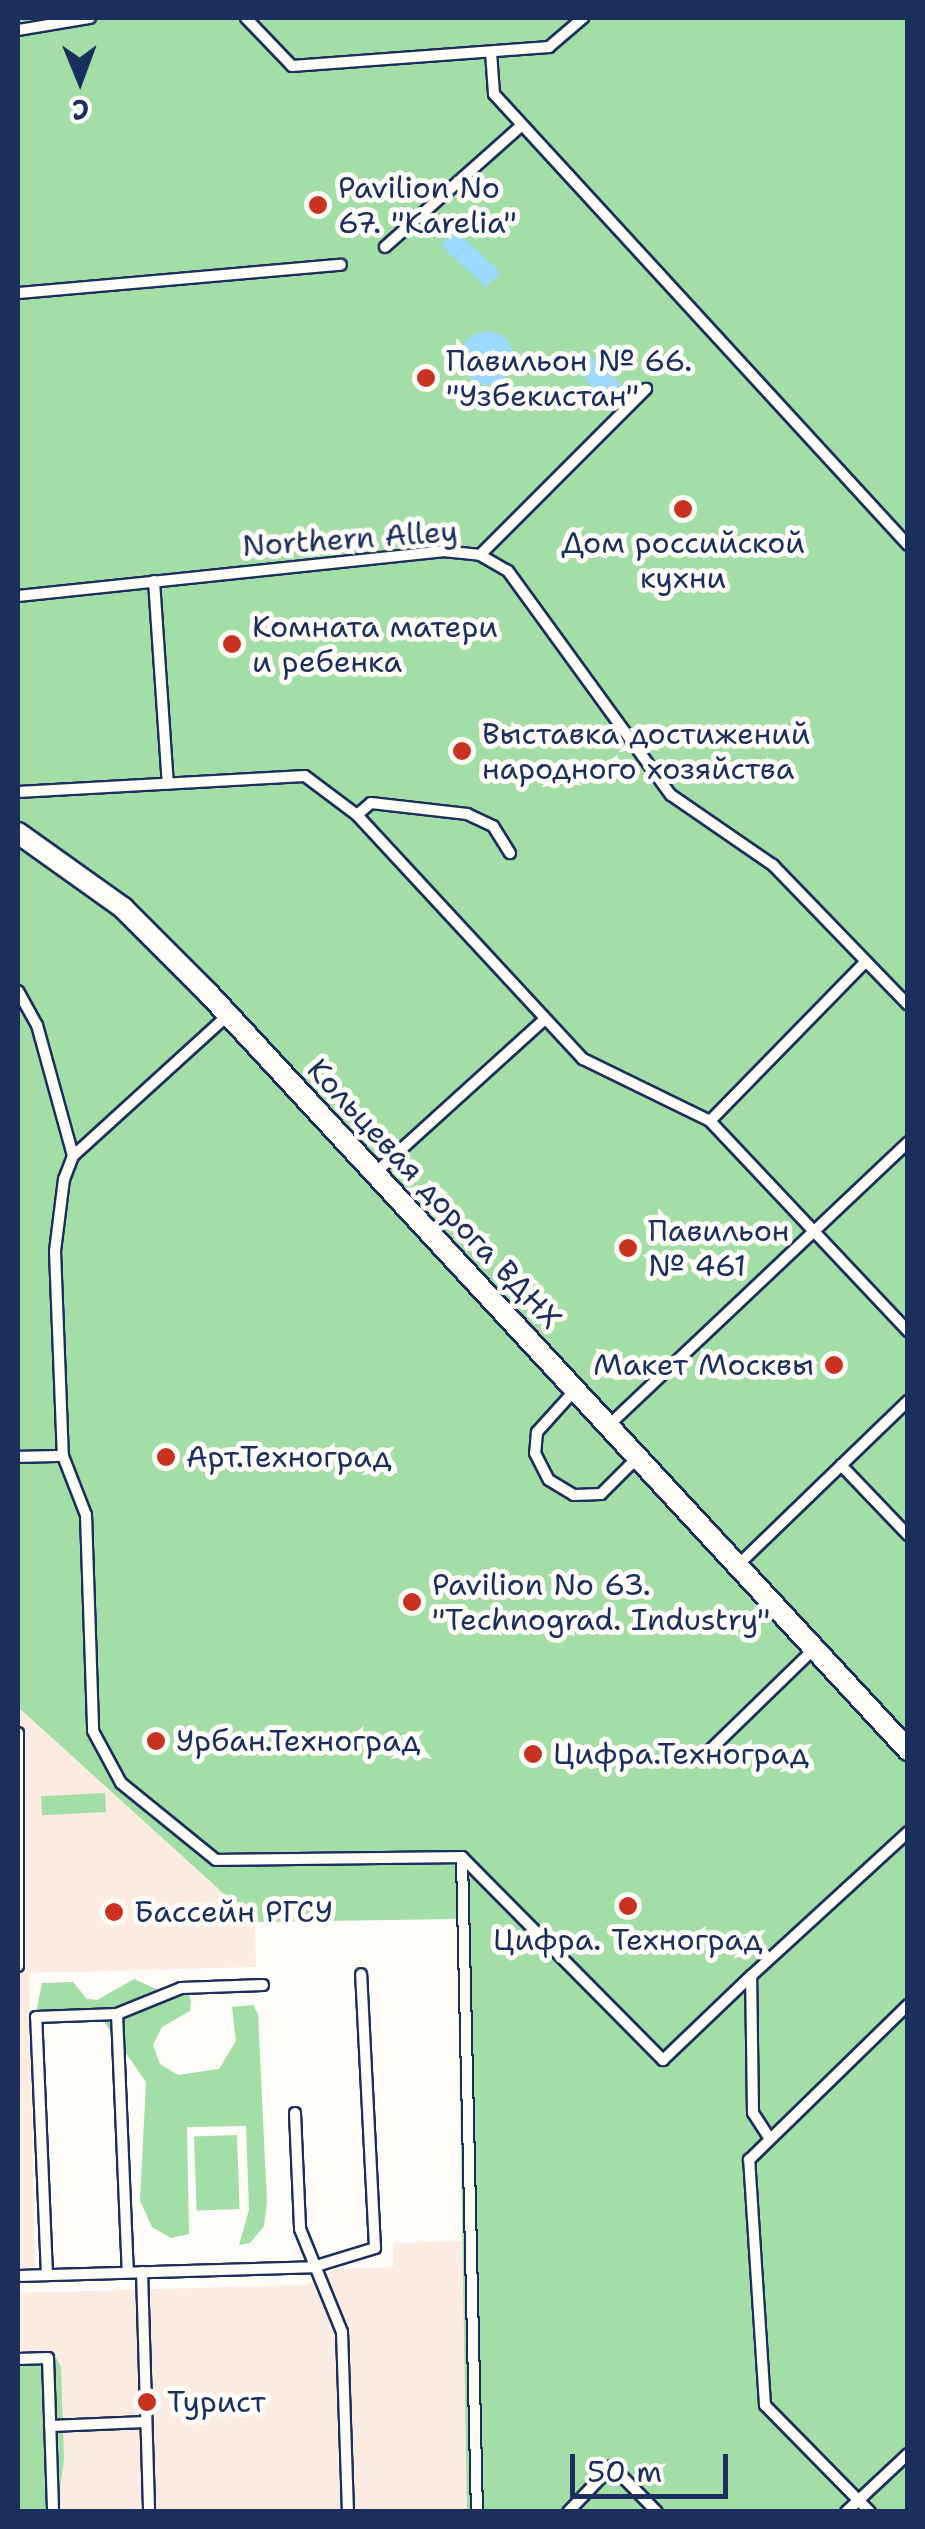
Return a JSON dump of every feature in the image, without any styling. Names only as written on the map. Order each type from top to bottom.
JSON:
[{"type":"street","name":"Кольцевая дорога ВДНХ","points":[[18,833],[123,908],[228,1015],[908,1750]]},
{"type":"lane","points":[[18,30],[90,18]]},
{"type":"lane","points":[[246,18],[292,66],[549,48],[583,18]]},
{"type":"lane","points":[[490,52],[494,94],[908,545]]},
{"type":"lane","points":[[384,247],[522,125]]},
{"type":"lane","points":[[18,293],[340,265]]},
{"type":"lane","points":[[480,555],[646,389]]},
{"type":"lane","name":"Northern Alley","points":[[18,596],[442,551],[480,555],[508,571],[672,795],[773,865],[908,1005]]},
{"type":"lane","points":[[154,582],[168,784]]},
{"type":"lane","points":[[18,792],[305,776],[356,815],[583,1059],[710,1121],[908,1332]]},
{"type":"lane","points":[[356,815],[371,803],[468,814],[493,826],[510,853]]},
{"type":"lane","points":[[710,1121],[866,962]]},
{"type":"lane","points":[[18,991],[37,1025],[74,1156],[55,1251],[63,1456],[86,1516],[93,1731],[122,1783],[216,1860],[462,1858],[664,2060],[908,1832]]},
{"type":"lane","points":[[74,1156],[228,1015]]},
{"type":"lane","points":[[374,1174],[544,1018]]},
{"type":"lane","points":[[608,1426],[908,1142]]},
{"type":"lane","points":[[575,1390],[537,1432],[535,1453],[549,1480],[574,1495],[601,1494],[638,1458]]},
{"type":"lane","points":[[737,1566],[908,1401]]},
{"type":"lane","points":[[18,1457],[63,1456]]},
{"type":"lane","points":[[841,1466],[908,1535]]},
{"type":"lane","points":[[708,1751],[814,1649]]},
{"type":"lane","points":[[18,1734],[18,1966]]},
{"type":"lane","points":[[462,1858],[477,2512]]},
{"type":"lane","points":[[18,2276],[313,2268],[374,2248],[360,1974]]},
{"type":"lane","points":[[751,1976],[753,2113],[770,2139]]},
{"type":"lane","points":[[47,2275],[36,2017],[117,2014],[181,1988],[263,1985]]},
{"type":"lane","points":[[870,2512],[765,2405],[748,2160],[908,2005]]},
{"type":"lane","points":[[117,2014],[128,2272]]},
{"type":"lane","points":[[295,2113],[300,2230],[342,2332],[348,2512]]},
{"type":"lane","points":[[142,2272],[149,2512]]},
{"type":"lane","points":[[18,2359],[48,2358],[53,2512]]},
{"type":"lane","points":[[50,2426],[146,2422]]},
{"type":"lane","points":[[846,2512],[908,2454]]},
{"type":"lane","points":[[568,2512],[612,2466],[657,2512]]},
{"type":"shaded area","points":[[18,1707],[255,1922],[256,1967],[29,1973],[35,2267],[18,2268]]},
{"type":"shaded area","points":[[462,2241],[472,2511],[18,2511],[18,2293],[305,2285],[335,2269],[393,2267],[393,2243]]},
{"type":"green space","name":"Выставка достижений народного хозяйства","points":[[18,18],[907,18],[907,2511],[467,2511],[457,1919],[255,1922],[18,1707]]},
{"type":"green space","points":[[105,1793],[106,1812],[42,1815],[41,1796]]},
{"type":"green space","points":[[134,1979],[163,1992],[182,1981],[191,2000],[190,2011],[162,2027],[153,2045],[160,2064],[178,2075],[219,2069],[236,2041],[232,2007],[253,2005],[258,2014],[267,2203],[264,2226],[250,2243],[239,2245],[249,2210],[246,2126],[187,2127],[189,2234],[171,2238],[152,2227],[140,2201],[146,2082],[100,2016],[36,2013],[42,1983],[73,1982],[87,1999],[97,2000]]},
{"type":"green space","points":[[237,2135],[240,2209],[197,2210],[194,2137]]},
{"type":"green space","points":[[53,2352],[61,2367],[64,2460],[57,2511],[18,2512],[18,2355]]},
{"type":"water","points":[[455,230],[500,272],[486,288],[441,245]]},
{"type":"water","points":[[487,331],[506,339],[514,358],[506,377],[487,385],[468,377],[460,358],[468,339]]},
{"type":"water","points":[[583,349],[628,391],[614,407],[569,364]]},
{"type":"place","name":"Pavilion No 67. \"Karelia\"","points":[[318,205]]},
{"type":"place","name":"Павильон № 66. \"Узбекистан\"","points":[[426,378]]},
{"type":"place","name":"Дом российской кухни","points":[[683,509]]},
{"type":"place","name":"Комната матери и ребенка","points":[[232,644]]},
{"type":"place","name":"Выставка достижений народного хозяйства","points":[[462,751]]},
{"type":"place","name":"Павильон № 461","points":[[628,1248]]},
{"type":"place","name":"Макет Москвы","points":[[834,1365]]},
{"type":"place","name":"Арт.Техноград","points":[[166,1457]]},
{"type":"place","name":"Pavilion No 63. \"Technograd. Industry\"","points":[[412,1602]]},
{"type":"place","name":"Урбан.Техноград","points":[[156,1741]]},
{"type":"place","name":"Цифра.Техноград","points":[[533,1754]]},
{"type":"place","name":"Цифра. Техноград","points":[[628,1906]]},
{"type":"place","name":"Бассейн РГСУ","points":[[114,1912]]},
{"type":"place","name":"Турист","points":[[147,2402]]}]
